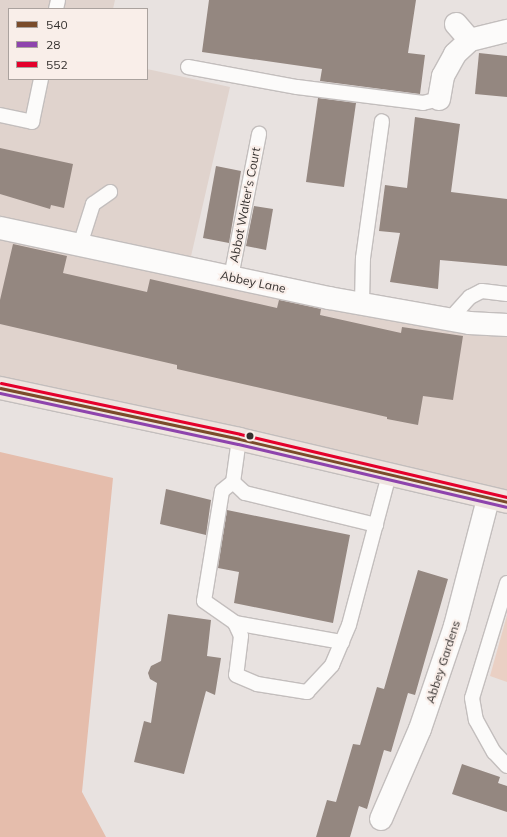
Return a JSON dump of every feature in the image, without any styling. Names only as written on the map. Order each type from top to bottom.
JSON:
[{"type":"main road","points":[[0,388],[239,439],[498,501]]},
{"type":"street","points":[[439,99],[443,76],[455,54],[463,32],[507,31]]},
{"type":"street","name":"Abbey Lane","points":[[0,228],[362,304],[450,319],[507,325]]},
{"type":"street","name":"Abbey Gardens","points":[[381,819],[420,729],[498,501]]},
{"type":"lane","points":[[188,67],[297,87],[423,103],[439,99]]},
{"type":"lane","points":[[0,115],[32,122],[41,80]]},
{"type":"lane","points":[[362,304],[363,258],[382,121]]},
{"type":"lane","name":"Abbot Walter's Court","points":[[232,277],[259,134]]},
{"type":"lane","points":[[80,246],[93,204],[110,192]]},
{"type":"lane","points":[[450,319],[470,298],[482,291],[507,294]]},
{"type":"lane","points":[[239,439],[233,482],[222,492],[204,601],[236,623],[342,642]]},
{"type":"lane","points":[[236,623],[241,636],[236,675],[257,684],[307,692],[332,665],[342,642],[389,475]]},
{"type":"lane","points":[[233,482],[245,493],[376,525]]},
{"type":"lane","points":[[507,583],[472,698],[476,720],[494,752],[507,766]]},
{"type":"shaded area","points":[[0,0],[115,0],[113,8],[8,8],[8,80],[148,80],[148,69],[230,87],[189,265],[507,322],[507,490],[0,379]]},
{"type":"shaded area","points":[[0,452],[113,478],[82,792],[106,837],[0,837]]},
{"type":"shaded area","points":[[507,615],[507,682],[490,676]]},
{"type":"building","points":[[209,0],[416,0],[408,53],[425,55],[420,94],[320,81],[322,69],[202,52]]},
{"type":"building","points":[[479,53],[507,56],[507,97],[475,94]]},
{"type":"building","points":[[318,98],[356,103],[344,187],[306,182]]},
{"type":"building","points":[[415,117],[460,124],[451,192],[507,199],[507,266],[440,260],[438,289],[390,282],[400,233],[379,231],[385,185],[407,188]]},
{"type":"building","points":[[0,148],[73,164],[64,208],[51,205],[50,209],[0,194]]},
{"type":"building","points":[[216,166],[241,171],[229,243],[203,238]]},
{"type":"building","points":[[254,206],[273,209],[266,250],[246,246]]},
{"type":"building","points":[[13,244],[67,256],[63,273],[147,292],[150,279],[277,308],[279,300],[321,309],[320,315],[401,333],[402,327],[463,336],[453,400],[423,396],[418,425],[177,369],[177,365],[0,324],[0,300]]},
{"type":"building","points":[[166,489],[211,500],[206,535],[160,524]]},
{"type":"building","points":[[227,510],[350,535],[333,623],[234,603],[239,572],[218,568]]},
{"type":"building","points":[[418,570],[448,579],[415,695],[408,693],[391,752],[384,750],[367,809],[359,806],[350,837],[316,837],[327,800],[336,802],[353,744],[360,745],[377,687],[384,689]]},
{"type":"building","points":[[168,614],[211,620],[207,656],[221,658],[215,695],[206,691],[184,774],[134,762],[144,721],[151,723],[157,683],[150,679],[148,673],[151,666],[161,661]]},
{"type":"building","points":[[462,764],[500,777],[498,783],[507,786],[507,812],[452,794]]},
{"type":"transit line","name":"552","points":[[1,383],[240,434],[507,497]]},
{"type":"transit line","name":"540","points":[[0,388],[239,439],[507,502]]},
{"type":"transit line","name":"28","points":[[0,393],[238,444],[506,507]]}]
